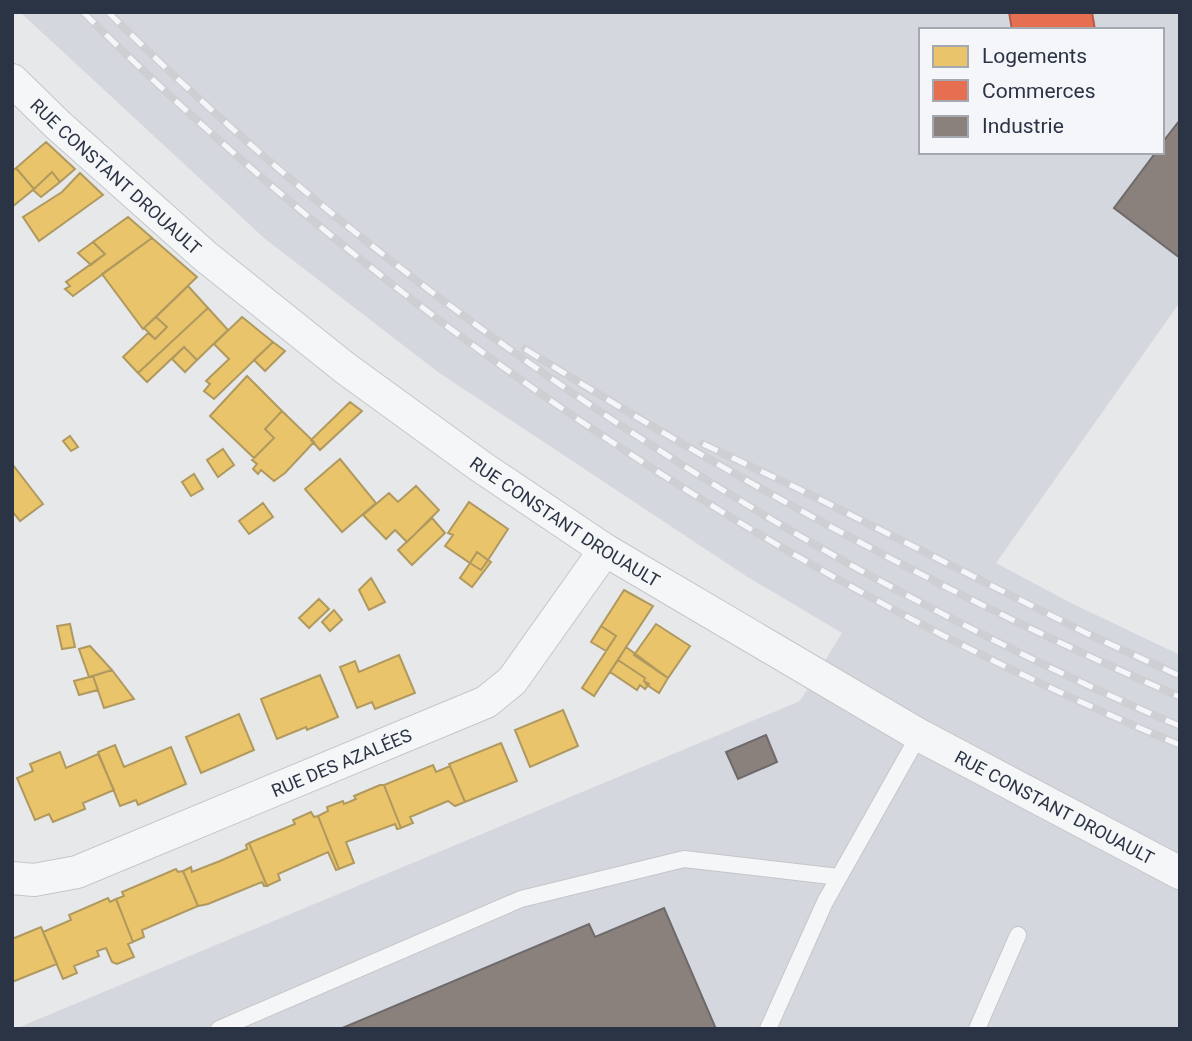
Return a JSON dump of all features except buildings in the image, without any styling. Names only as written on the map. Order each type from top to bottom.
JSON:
[{"type":"street","name":"RUE CONSTANT DROUAULT","points":[[12,80],[58,125],[205,256],[334,359],[480,466],[605,550],[919,736],[1180,873]]},
{"type":"street","name":"RUE DES AZALÉES","points":[[12,878],[34,880],[77,872],[486,702],[512,681],[605,550]]},
{"type":"lane","points":[[768,1029],[825,902],[919,736]]},
{"type":"lane","points":[[219,1029],[521,899],[670,862],[684,859],[839,877]]},
{"type":"lane","points":[[977,1029],[1018,935]]},
{"type":"shaded area","points":[[20,12],[1180,12],[1180,302],[996,563],[1071,603],[1180,655],[1180,1029],[15,1029],[800,701],[842,633],[746,576],[438,372],[264,238]]},
{"type":"railway","points":[[83,12],[203,125],[328,233],[460,335],[596,431],[737,521],[881,603],[1029,678],[1180,745]]},
{"type":"railway","points":[[108,12],[193,93],[280,170],[371,245],[559,384],[657,449],[858,569],[1017,652],[1180,726]]},
{"type":"railway","points":[[525,349],[684,445],[846,535],[1011,619],[1180,697]]},
{"type":"railway","points":[[703,444],[799,489],[1088,634],[1180,676]]}]
